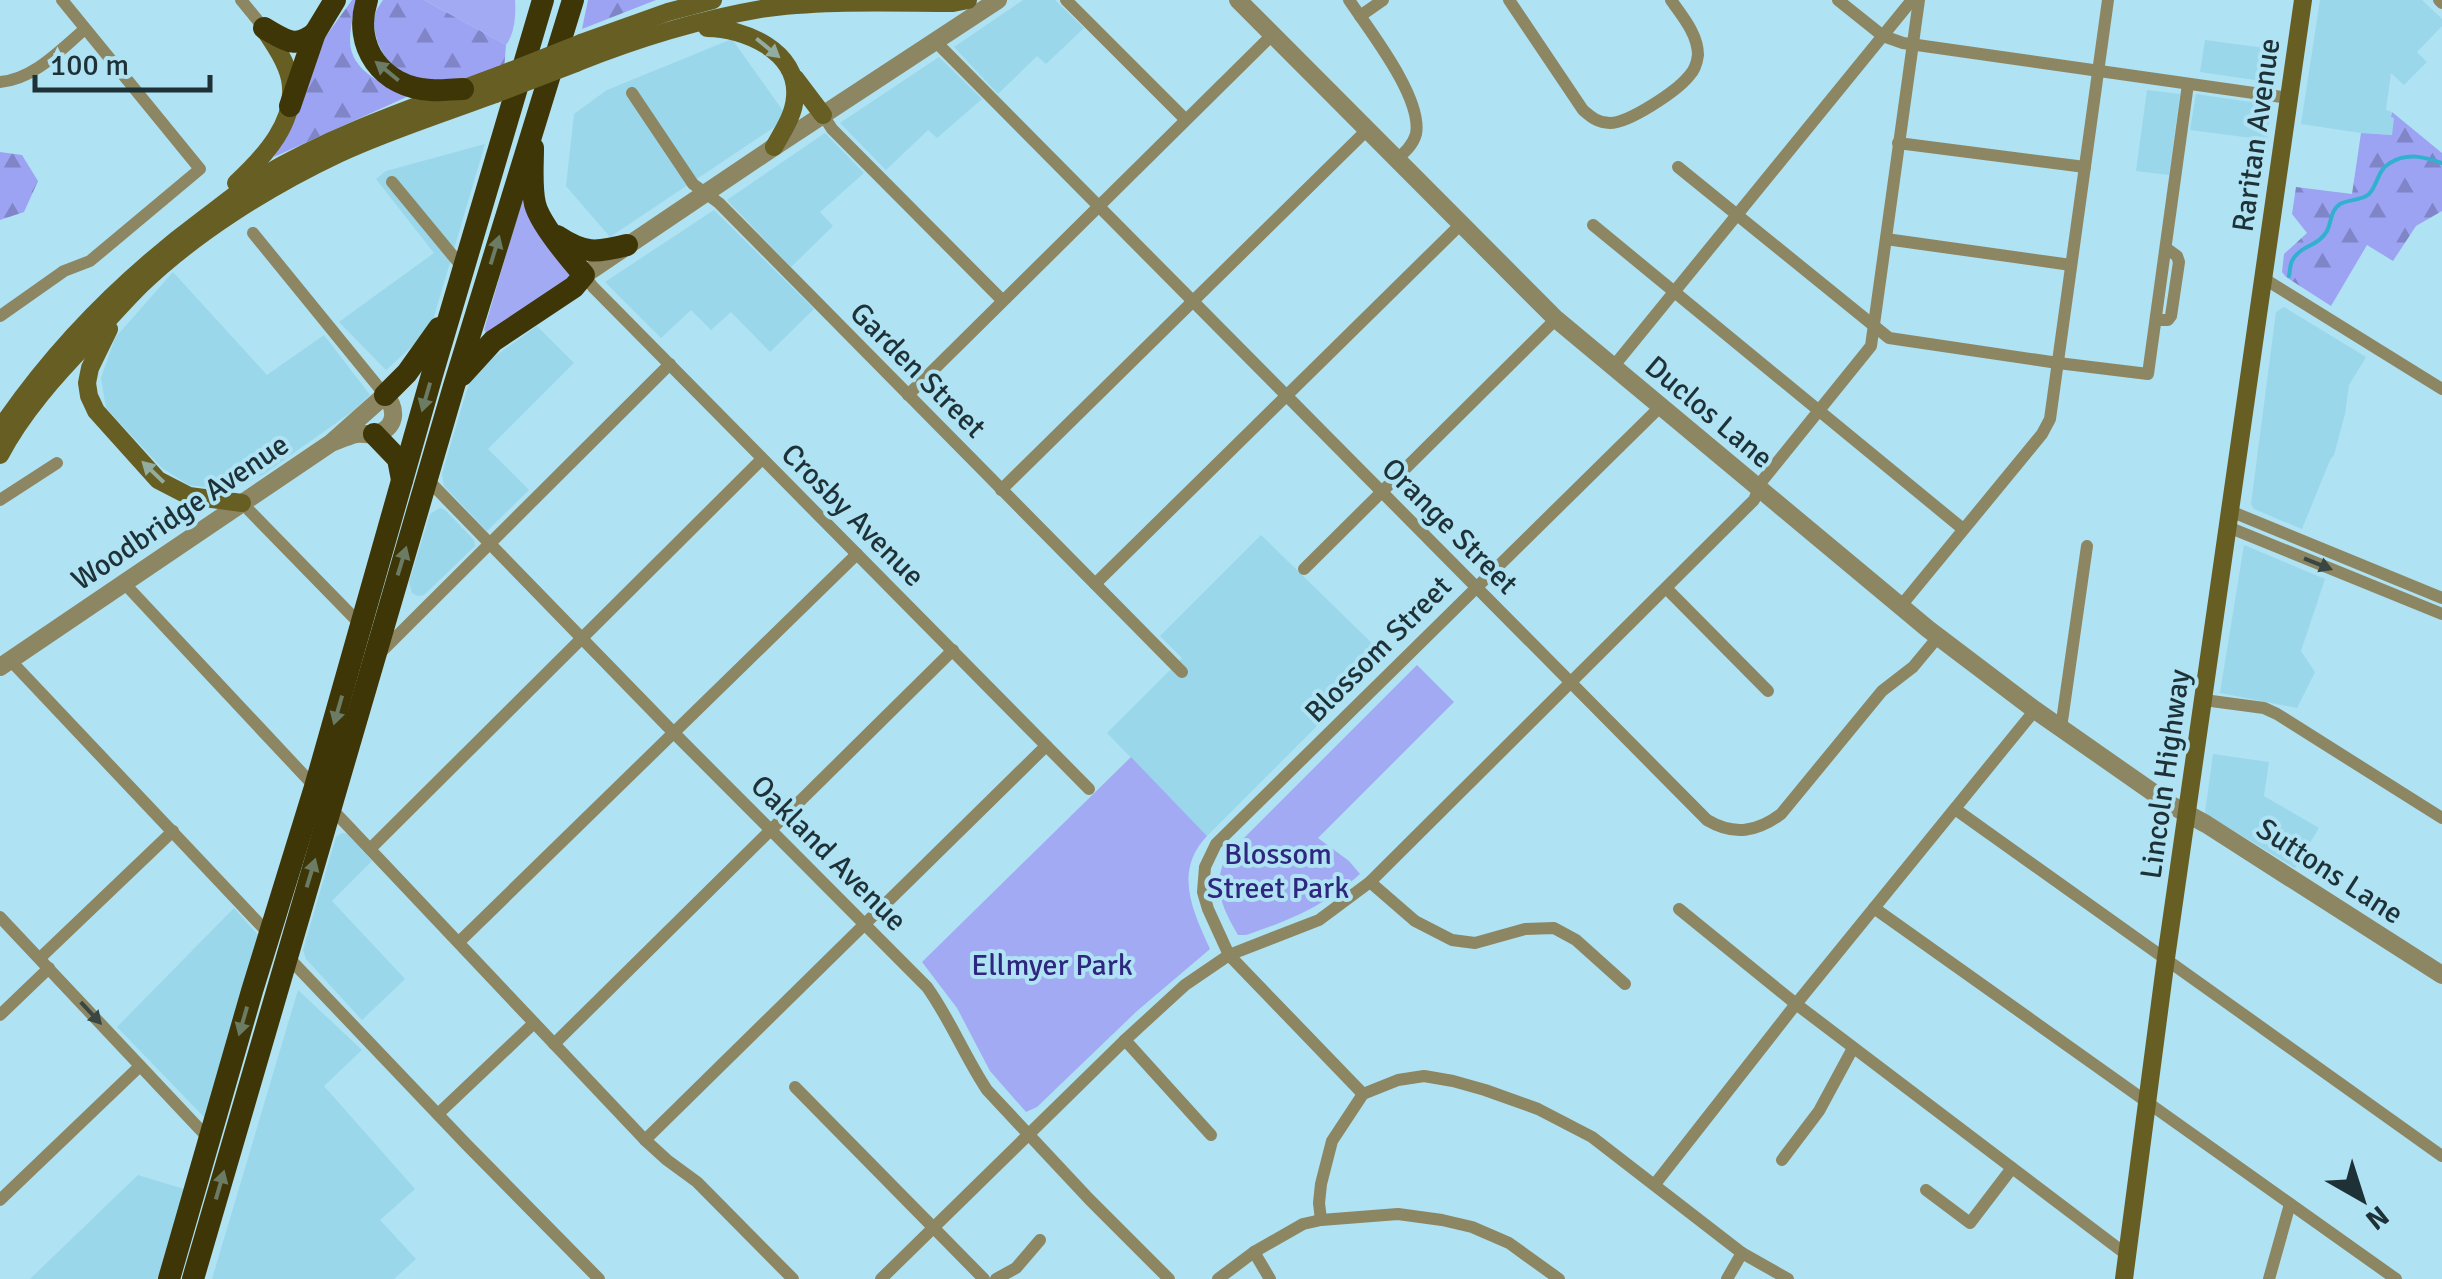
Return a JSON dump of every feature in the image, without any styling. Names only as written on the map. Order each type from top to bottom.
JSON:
[{"type":"highway","points":[[290,106],[315,33],[335,0]]},
{"type":"highway","points":[[367,0],[362,28],[370,56],[380,68],[414,88],[463,88]]},
{"type":"highway","points":[[170,1279],[464,270],[505,84],[528,0]]},
{"type":"highway","points":[[505,84],[543,0]]},
{"type":"highway","points":[[193,1279],[372,660],[573,0]]},
{"type":"highway","points":[[264,28],[291,42],[306,41],[315,33]]},
{"type":"highway","points":[[454,386],[493,341],[574,287],[584,275],[536,207],[533,124]]},
{"type":"highway","points":[[554,234],[588,252],[627,245]]},
{"type":"highway","points":[[385,395],[423,353],[454,304]]},
{"type":"highway","points":[[374,434],[398,460],[402,482]]},
{"type":"main road","points":[[0,456],[43,393],[142,284],[239,210],[339,153],[505,84],[581,43],[713,0]]},
{"type":"main road","name":"Raritan Avenue","points":[[2263,278],[2303,0]]},
{"type":"main road","points":[[0,429],[31,384],[81,326],[137,272],[260,178],[320,146],[463,88],[505,84],[576,63],[637,39],[764,8],[960,1]]},
{"type":"main road","points":[[182,235],[261,160],[277,137],[290,106],[289,75],[264,28]]},
{"type":"main road","points":[[676,28],[726,28],[771,47],[822,115]]},
{"type":"main road","points":[[774,146],[793,108],[794,78]]},
{"type":"main road","name":"Lincoln Highway","points":[[2124,1279],[2263,278]]},
{"type":"main road","points":[[142,284],[112,324],[90,368],[87,383],[96,412],[158,480],[189,496],[242,503]]},
{"type":"street","points":[[0,316],[64,271],[90,260],[200,169],[62,0]]},
{"type":"street","points":[[241,0],[264,28]]},
{"type":"street","points":[[584,275],[998,0]]},
{"type":"street","points":[[1066,0],[1184,119]]},
{"type":"street","name":"Duclos Lane","points":[[1238,0],[1556,318],[1613,367],[1900,608],[2035,710],[2188,814]]},
{"type":"street","points":[[1349,0],[1405,86],[1415,112],[1415,138],[1397,160]]},
{"type":"street","points":[[1360,16],[1383,0]]},
{"type":"street","points":[[1509,0],[1583,110],[1602,122],[1622,122],[1689,78],[1698,52],[1692,31],[1670,0]]},
{"type":"street","points":[[1838,0],[1884,36],[1912,45],[2289,98]]},
{"type":"street","points":[[1613,367],[1915,0]]},
{"type":"street","points":[[881,1279],[1185,985],[1229,955],[1319,920],[1370,882],[1754,500],[1762,481],[1869,349],[1915,0]]},
{"type":"street","points":[[1900,608],[2050,420],[2108,0]]},
{"type":"street","points":[[934,40],[938,28],[960,1]]},
{"type":"street","points":[[0,82],[11,82],[34,71],[85,29]]},
{"type":"street","points":[[908,394],[1272,34]]},
{"type":"street","name":"Orange Street","points":[[934,40],[1476,588],[1720,828],[1745,831],[1781,814],[1882,691],[1913,667],[1938,637]]},
{"type":"street","points":[[1678,167],[1889,338],[2148,374],[2188,84]]},
{"type":"street","name":"Garden Street","points":[[632,92],[694,184],[718,203],[1182,672]]},
{"type":"street","points":[[822,115],[1002,300]]},
{"type":"street","points":[[1001,490],[1368,130]]},
{"type":"street","points":[[1898,144],[2085,167]]},
{"type":"street","points":[[392,182],[464,270]]},
{"type":"street","points":[[1094,584],[1461,224]]},
{"type":"street","points":[[1594,225],[1964,529]]},
{"type":"street","points":[[254,232],[394,408],[392,423],[374,434],[358,434],[331,443]]},
{"type":"street","points":[[1886,239],[2071,265]]},
{"type":"street","name":"Crosby Avenue","points":[[584,275],[1089,788]]},
{"type":"street","points":[[2263,278],[2438,382]]},
{"type":"street","points":[[1304,569],[1556,318]]},
{"type":"street","points":[[372,660],[670,364]]},
{"type":"street","name":"Woodbridge Avenue","points":[[5,664],[331,443],[385,395]]},
{"type":"street","name":"Blossom Street","points":[[1229,955],[1203,892],[1205,868],[1216,844],[1660,406]]},
{"type":"street","points":[[370,848],[762,459]]},
{"type":"street","points":[[0,500],[57,463]]},
{"type":"street","name":"Oakland Avenue","points":[[428,480],[927,987],[987,1090],[1169,1279]]},
{"type":"street","points":[[242,503],[362,626]]},
{"type":"street","points":[[2229,519],[2442,598]]},
{"type":"street","points":[[2229,519],[2376,588],[2442,614]]},
{"type":"street","points":[[2061,728],[2087,546]]},
{"type":"street","points":[[458,942],[857,554]]},
{"type":"street","points":[[2376,588],[2382,573]]},
{"type":"street","points":[[124,583],[316,787]]},
{"type":"street","points":[[1666,588],[1768,692]]},
{"type":"street","points":[[554,1044],[953,650]]},
{"type":"street","points":[[5,664],[173,831],[269,934]]},
{"type":"street","points":[[2204,700],[2264,708],[2277,714],[2442,818]]},
{"type":"street","points":[[1656,1184],[1796,1004],[2035,710]]},
{"type":"street","points":[[646,1140],[1046,746]]},
{"type":"street","points":[[331,808],[646,1140],[697,1182],[793,1279]]},
{"type":"street","points":[[1955,809],[2442,1156]]},
{"type":"street","name":"Suttons Lane","points":[[2188,814],[2442,976]]},
{"type":"street","points":[[0,1016],[45,963],[173,831]]},
{"type":"street","points":[[1370,882],[1416,921],[1452,940],[1475,942],[1524,929],[1554,928],[1576,940],[1625,984]]},
{"type":"street","points":[[1874,908],[2396,1279]]},
{"type":"street","points":[[1679,909],[1796,1004],[2127,1255]]},
{"type":"street","points":[[0,917],[209,1139]]},
{"type":"street","points":[[286,954],[466,1145],[600,1279]]},
{"type":"street","points":[[1229,955],[1362,1094]]},
{"type":"street","points":[[438,1114],[534,1022]]},
{"type":"street","points":[[1126,1040],[1212,1135]]},
{"type":"street","points":[[1782,1160],[1819,1112],[1853,1048]]},
{"type":"street","points":[[0,1200],[140,1066]]},
{"type":"street","points":[[1321,1220],[1321,1184],[1332,1141],[1362,1094],[1398,1080],[1424,1076],[1454,1080],[1538,1109],[1592,1137],[1742,1253],[1788,1279]]},
{"type":"street","points":[[795,1087],[984,1279]]},
{"type":"street","points":[[1926,1190],[1970,1224],[2012,1168]]},
{"type":"street","points":[[2269,1279],[2290,1204]]},
{"type":"street","points":[[1218,1279],[1254,1252],[1304,1224],[1398,1214],[1472,1228],[1509,1243],[1559,1279]]},
{"type":"street","points":[[996,1279],[1016,1268],[1040,1240]]},
{"type":"street","points":[[1254,1252],[1270,1279]]},
{"type":"street","points":[[1727,1279],[1742,1253]]},
{"type":"shaded area","points":[[1023,0],[1055,0],[1084,28],[1046,64],[1037,56],[998,94],[954,47]]},
{"type":"shaded area","points":[[2320,0],[2422,0],[2442,19],[2442,26],[2417,52],[2427,62],[2404,85],[2391,73],[2386,110],[2395,117],[2393,135],[2301,124]]},
{"type":"shaded area","points":[[732,39],[788,118],[610,237],[566,186],[574,114],[607,90]]},
{"type":"shaded area","points":[[2205,40],[2280,50],[2275,83],[2200,72]]},
{"type":"shaded area","points":[[939,57],[982,99],[937,138],[928,130],[886,170],[840,123]]},
{"type":"shaded area","points":[[2147,90],[2180,94],[2169,175],[2136,171]]},
{"type":"shaded area","points":[[2196,94],[2271,105],[2267,140],[2190,130]]},
{"type":"shaded area","points":[[825,133],[864,173],[820,212],[833,226],[791,267],[727,200]]},
{"type":"shaded area","points":[[485,144],[430,330],[386,370],[339,322],[434,253],[376,179],[386,171]]},
{"type":"shaded area","points":[[714,210],[814,309],[770,352],[731,312],[711,330],[691,310],[661,338],[605,282]]},
{"type":"shaded area","points":[[173,272],[267,375],[324,335],[370,395],[264,474],[230,490],[189,485],[162,468],[106,408],[101,378],[115,338]]},
{"type":"shaded area","points":[[2284,307],[2366,357],[2349,385],[2334,455],[2302,529],[2254,509],[2251,504],[2276,312]]},
{"type":"shaded area","points":[[537,326],[574,363],[488,449],[529,490],[487,531],[444,486],[442,474],[472,377]]},
{"type":"shaded area","points":[[440,508],[474,540],[475,546],[424,595],[418,596],[412,593],[409,582],[430,514]]},
{"type":"shaded area","points":[[1261,535],[1386,657],[1207,836],[1107,733],[1182,658],[1160,636]]},
{"type":"shaded area","points":[[2244,545],[2325,579],[2301,651],[2315,672],[2297,708],[2220,693]]},
{"type":"shaded area","points":[[2213,754],[2269,762],[2264,796],[2319,828],[2295,868],[2205,813]]},
{"type":"shaded area","points":[[348,834],[372,861],[332,901],[405,979],[362,1020],[306,959],[303,950],[336,837]]},
{"type":"shaded area","points":[[234,908],[259,936],[205,1118],[117,1027]]},
{"type":"shaded area","points":[[298,990],[362,1050],[324,1086],[415,1189],[380,1220],[416,1259],[394,1279],[212,1279]]},
{"type":"shaded area","points":[[138,1175],[184,1189],[158,1279],[30,1279]]},
{"type":"green space","points":[[352,0],[356,0],[350,40],[356,61],[371,76],[411,95],[274,157],[326,36]]},
{"type":"green space","points":[[383,0],[424,0],[506,45],[504,70],[446,86],[415,83],[395,69],[376,37],[375,14]]},
{"type":"green space","points":[[424,0],[515,0],[511,35],[506,45]]},
{"type":"green space","points":[[588,0],[656,0],[582,29]]},
{"type":"green space","points":[[2392,112],[2442,153],[2442,211],[2416,226],[2393,261],[2367,245],[2331,306],[2282,272],[2284,254],[2307,233],[2292,214],[2296,187],[2352,194],[2361,133],[2392,135]]},
{"type":"green space","points":[[0,152],[22,155],[38,181],[24,212],[0,220]]},
{"type":"green space","points":[[525,190],[577,275],[490,337],[484,330]]},
{"type":"green space","name":"Blossom Street Park","points":[[1417,665],[1454,702],[1318,838],[1360,874],[1306,911],[1238,935],[1219,888],[1226,856]]},
{"type":"green space","name":"Ellmyer Park","points":[[1131,757],[1207,836],[1191,864],[1189,892],[1210,949],[1137,1011],[1037,1107],[1026,1112],[990,1071],[957,1008],[922,962]]},
{"type":"waterway","points":[[2289,276],[2295,256],[2323,236],[2337,207],[2369,194],[2386,166],[2409,157],[2442,163]]}]
